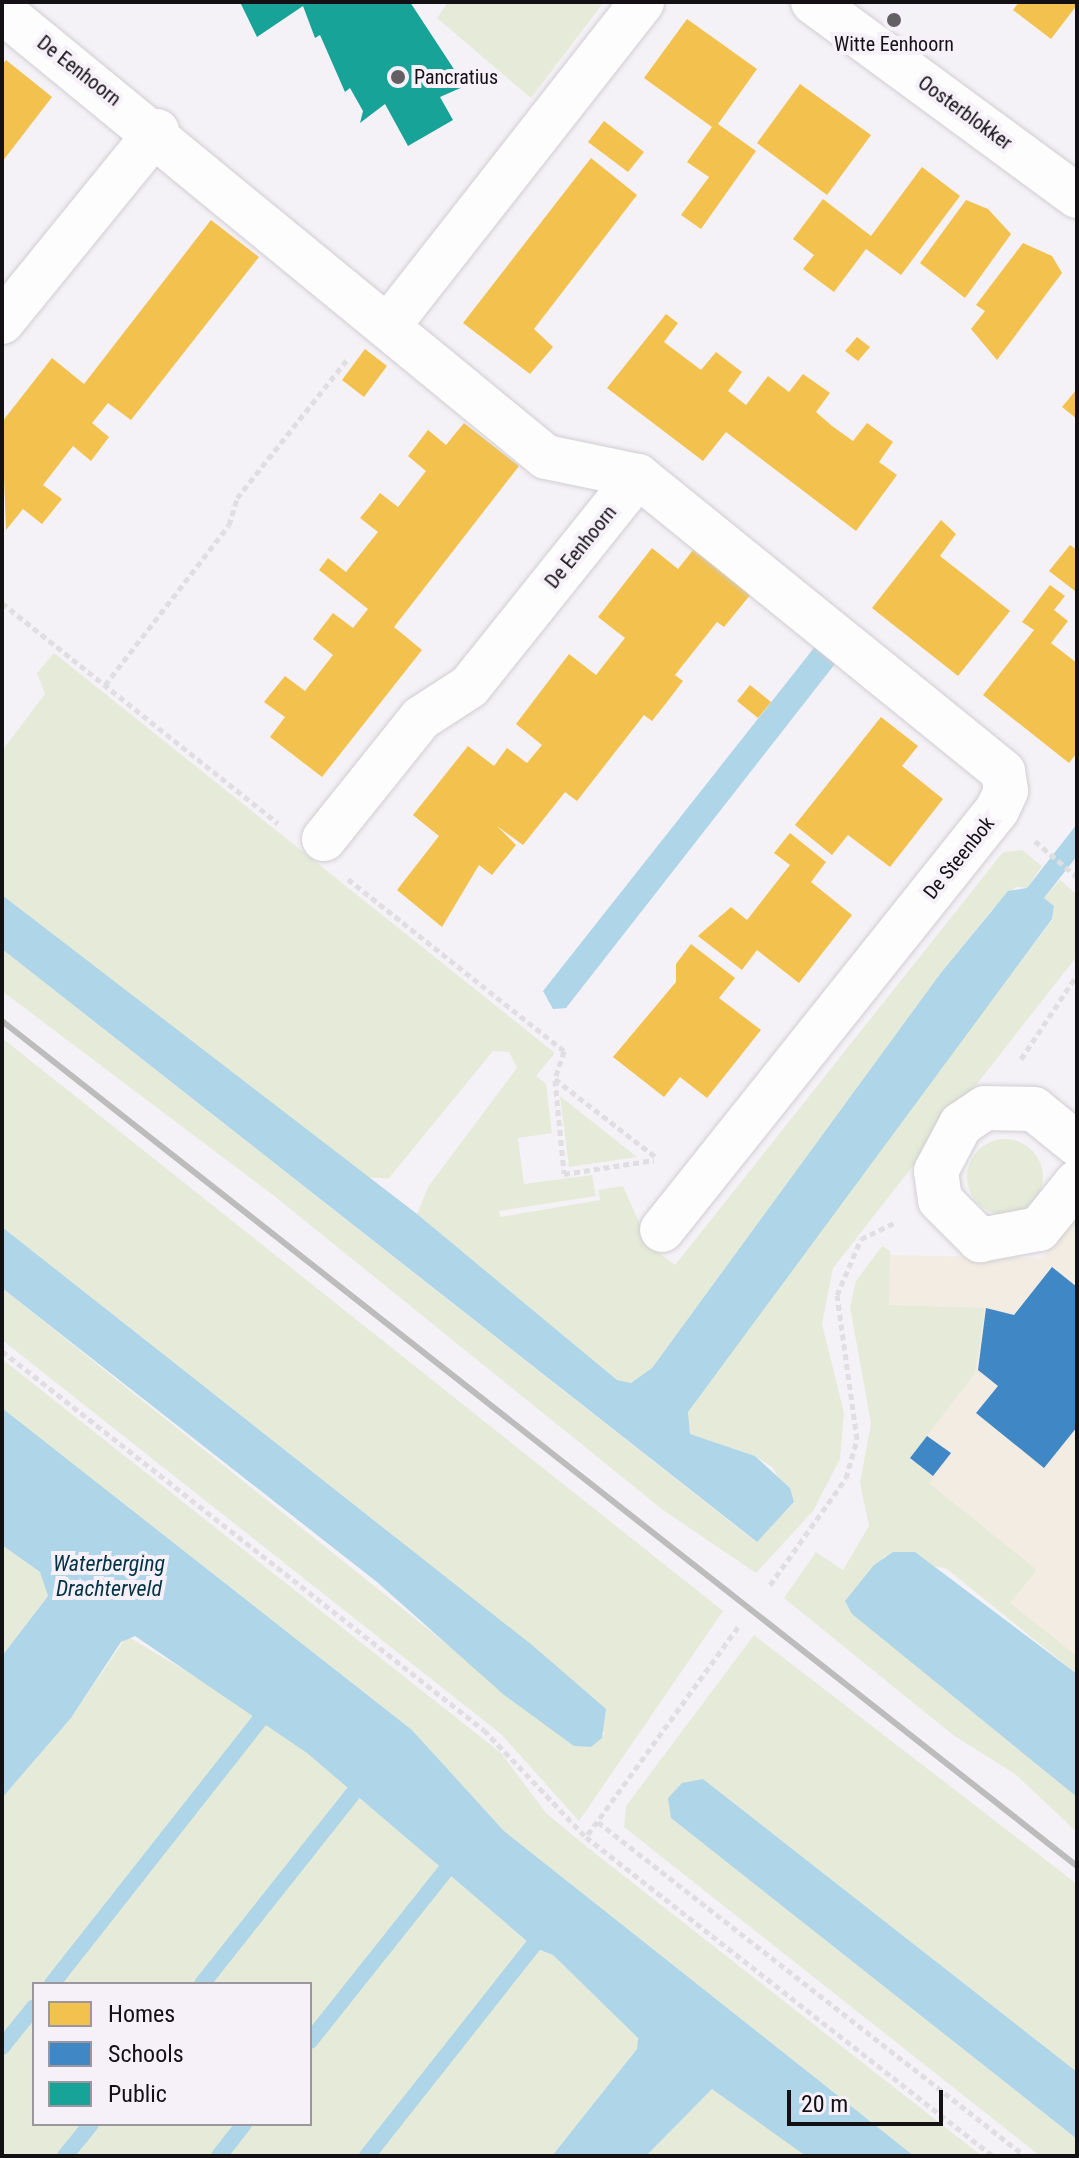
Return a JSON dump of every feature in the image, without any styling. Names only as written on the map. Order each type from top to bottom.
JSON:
[{"type":"street","points":[[389,325],[642,2]]},
{"type":"street","name":"Oosterblokker","points":[[813,2],[1077,196]]},
{"type":"street","name":"De Eenhoorn","points":[[2,11],[157,131],[546,457],[638,476],[469,687],[421,718],[318,848]]},
{"type":"street","points":[[2,322],[157,131]]},
{"type":"street","name":"De Steenbok","points":[[638,476],[994,759],[1006,791],[662,1230]]},
{"type":"street","points":[[1077,1144],[1034,1109],[1005,1105],[961,1124],[946,1143],[936,1171],[940,1200],[980,1240],[1002,1241],[1039,1229],[1077,1182]]},
{"type":"path","points":[[105,685],[229,525],[237,498],[364,339],[389,325]]},
{"type":"path","points":[[2,603],[318,848],[564,1051],[555,1079],[564,1174],[658,1159]]},
{"type":"path","points":[[1051,855],[1077,877]]},
{"type":"path","points":[[1005,1105],[1034,1032],[1077,975]]},
{"type":"path","points":[[555,1079],[696,1188]]},
{"type":"path","points":[[770,1585],[809,1536],[846,1478],[857,1439],[838,1332],[846,1267],[861,1239],[940,1200]]},
{"type":"path","points":[[2,1351],[484,1730],[586,1837],[993,2156]]},
{"type":"path","points":[[586,1837],[738,1627]]},
{"type":"path","points":[[598,1822],[1025,2156]]},
{"type":"shaded area","points":[[1077,1214],[1077,1663],[1002,1604],[897,1466],[883,1308],[885,1255],[1042,1258]]},
{"type":"green space","points":[[448,2],[604,2],[531,98],[437,18]]},
{"type":"green space","points":[[54,653],[555,1053],[536,1076],[546,1084],[552,1133],[518,1138],[524,1184],[592,1175],[596,1196],[499,1211],[500,1217],[600,1200],[598,1190],[623,1186],[649,1245],[675,1265],[1003,852],[1022,850],[1042,866],[1027,888],[1016,887],[994,907],[940,974],[652,1368],[631,1383],[617,1380],[417,1214],[428,1187],[517,1068],[509,1052],[493,1051],[389,1178],[364,1178],[2,895],[2,751],[45,694],[37,673]]},
{"type":"green space","points":[[1060,880],[1077,895],[1077,956],[833,1268],[822,1324],[844,1413],[840,1459],[813,1511],[756,1573],[663,1510],[273,1195],[2,991],[2,949],[756,1542],[794,1503],[772,1467],[755,1456],[690,1434],[688,1412],[698,1389],[1052,920],[1054,906],[1044,898]]},
{"type":"green space","points":[[2,1038],[723,1611],[579,1821],[501,1734],[2,1340],[2,1288],[574,1746],[591,1747],[605,1733],[394,1536],[2,1227]]},
{"type":"green space","points":[[560,1096],[637,1157],[569,1167]]},
{"type":"green space","points":[[1005,1139],[1019,1142],[1032,1150],[1040,1163],[1043,1177],[1040,1191],[1032,1204],[1019,1212],[1005,1215],[991,1212],[978,1204],[970,1191],[967,1177],[970,1163],[978,1150],[991,1142]]},
{"type":"green space","points":[[882,1246],[890,1251],[889,1305],[985,1308],[975,1373],[910,1458],[933,1476],[929,1483],[1037,1570],[1010,1603],[1077,1656],[1077,1674],[947,1569],[885,1556],[846,1604],[1077,1797],[1077,1832],[1015,1774],[953,1735],[784,1598],[816,1552],[843,1570],[869,1526],[860,1483],[871,1423],[850,1307],[856,1281]]},
{"type":"green space","points":[[2,1359],[501,1753],[546,1813],[587,1847],[982,2156],[914,2156],[504,1831],[412,1730],[2,1408]]},
{"type":"green space","points":[[2,1545],[40,1572],[48,1596],[2,1656]]},
{"type":"green space","points":[[754,1635],[1077,1884],[1077,2072],[703,1779],[677,1788],[671,1818],[1077,2139],[1077,2156],[1040,2156],[624,1827],[626,1806]]},
{"type":"green space","points":[[127,1636],[243,1705],[307,1753],[535,1948],[553,1955],[638,2038],[637,2049],[552,2156],[2,2156],[2,1798],[71,1718]]},
{"type":"green space","points":[[712,2089],[728,2095],[806,2156],[646,2156]]},
{"type":"water","points":[[817,644],[838,660],[566,1008],[553,1009],[543,991]]},
{"type":"water","points":[[1077,824],[1077,856],[1044,898],[1054,906],[1052,919],[688,1412],[690,1434],[755,1456],[790,1488],[794,1502],[757,1542],[2,949],[2,895],[417,1214],[617,1380],[631,1383],[652,1368],[940,974],[1008,891],[1027,888]]},
{"type":"water","points":[[2,1227],[532,1645],[606,1709],[602,1738],[591,1747],[574,1746],[503,1694],[377,1582],[2,1288]]},
{"type":"water","name":"Waterberging Drachterveld","points":[[2,1408],[412,1730],[504,1831],[914,2156],[806,2156],[712,2089],[646,2156],[552,2156],[637,2049],[638,2038],[553,1955],[535,1948],[307,1753],[135,1636],[121,1642],[71,1718],[2,1798],[2,1656],[48,1596],[40,1572],[2,1545]]},
{"type":"water","points":[[893,1552],[915,1552],[1077,1674],[1077,1797],[852,1614],[845,1601],[874,1565]]},
{"type":"water","points":[[703,1779],[1077,2072],[1077,2139],[671,1818],[668,1798],[682,1783]]},
{"type":"building: Homes","points":[[1019,2],[1077,2],[1077,5],[1051,39],[1013,10]]},
{"type":"building: Homes","points":[[687,19],[757,69],[718,124],[756,151],[701,229],[681,215],[709,177],[687,162],[712,127],[644,78]]},
{"type":"building: Homes","points":[[6,60],[52,97],[2,162],[2,65]]},
{"type":"building: Homes","points":[[800,84],[871,135],[827,195],[757,143]]},
{"type":"building: Homes","points":[[604,121],[644,152],[628,172],[588,142]]},
{"type":"building: Homes","points":[[591,158],[637,195],[534,329],[553,347],[530,374],[463,323]]},
{"type":"building: Homes","points":[[922,167],[960,196],[901,275],[866,249],[834,292],[803,269],[814,255],[793,239],[823,199],[871,236]]},
{"type":"building: Homes","points":[[966,200],[988,209],[1011,234],[965,298],[920,263]]},
{"type":"building: Homes","points":[[211,220],[259,257],[131,420],[108,403],[92,423],[109,437],[91,461],[73,446],[43,485],[62,499],[42,524],[23,509],[6,530],[2,422],[52,358],[84,384]]},
{"type":"building: Homes","points":[[1023,243],[1052,256],[1062,273],[997,360],[971,329],[985,311],[976,305]]},
{"type":"building: Homes","points":[[666,314],[678,323],[664,342],[701,370],[716,352],[742,372],[728,391],[746,405],[768,376],[789,392],[803,374],[830,393],[816,412],[832,426],[853,441],[867,423],[893,442],[879,462],[897,475],[856,531],[726,432],[703,461],[607,388]]},
{"type":"building: Homes","points":[[857,337],[870,347],[858,361],[845,351]]},
{"type":"building: Homes","points":[[365,349],[387,366],[364,397],[342,380]]},
{"type":"building: Homes","points":[[1077,389],[1077,419],[1062,407]]},
{"type":"building: Homes","points":[[464,423],[519,466],[394,627],[422,650],[322,777],[270,737],[285,717],[264,702],[285,676],[305,691],[333,655],[313,639],[333,613],[353,628],[368,609],[319,570],[328,558],[346,572],[378,532],[360,518],[380,493],[398,507],[426,471],[408,456],[428,430],[446,445]]},
{"type":"building: Homes","points":[[941,520],[956,534],[940,556],[1010,611],[958,676],[872,608]]},
{"type":"building: Homes","points":[[1070,545],[1077,550],[1075,591],[1049,571]]},
{"type":"building: Homes","points":[[652,548],[678,569],[693,550],[751,594],[724,627],[717,622],[675,675],[683,681],[667,702],[652,721],[644,715],[577,801],[565,792],[523,845],[497,826],[516,845],[492,875],[479,865],[442,927],[397,890],[439,836],[413,815],[468,746],[494,766],[507,748],[527,763],[542,745],[516,724],[569,654],[596,675],[625,638],[598,617]]},
{"type":"building: Homes","points":[[1050,585],[1065,596],[1054,610],[1068,621],[1051,643],[1077,663],[1077,753],[1069,763],[983,695],[1034,630],[1022,622]]},
{"type":"building: Homes","points":[[750,685],[771,702],[758,718],[737,701]]},
{"type":"building: Homes","points":[[881,717],[918,746],[902,766],[943,799],[890,867],[848,835],[832,855],[795,825]]},
{"type":"building: Homes","points":[[790,833],[826,862],[811,882],[852,915],[799,983],[757,950],[742,970],[698,936],[731,907],[747,920],[790,865],[774,853]]},
{"type":"building: Homes","points":[[691,944],[735,978],[719,998],[761,1030],[707,1098],[680,1077],[664,1097],[613,1057],[676,982],[676,964]]},
{"type":"building: Schools","points":[[1052,1267],[1077,1287],[1077,1427],[1044,1468],[976,1413],[998,1386],[978,1370],[986,1308],[1014,1315]]},
{"type":"building: Schools","points":[[927,1436],[951,1453],[933,1476],[910,1458]]},
{"type":"building: Public","name":"Pancratius","points":[[240,2],[410,2],[465,86],[440,97],[453,120],[408,146],[385,104],[360,123],[363,111],[350,88],[345,92],[320,35],[315,38],[303,6],[257,37]]},
{"type":"waterway","points":[[54,1982],[271,1706]]},
{"type":"waterway","points":[[204,1982],[365,1778]]},
{"type":"waterway","points":[[312,2038],[461,1851]]},
{"type":"waterway","points":[[367,2156],[547,1928]]},
{"type":"waterway","points":[[2,2047],[32,2010]]},
{"type":"waterway","points":[[65,2156],[89,2126]]},
{"type":"waterway","points":[[219,2156],[242,2126]]},
{"type":"railway","points":[[2,1021],[1077,1866]]},
{"type":"place","name":"Witte Eenhoorn","points":[[894,20]]},
{"type":"place","name":"Pancratius","points":[[398,77]]}]
